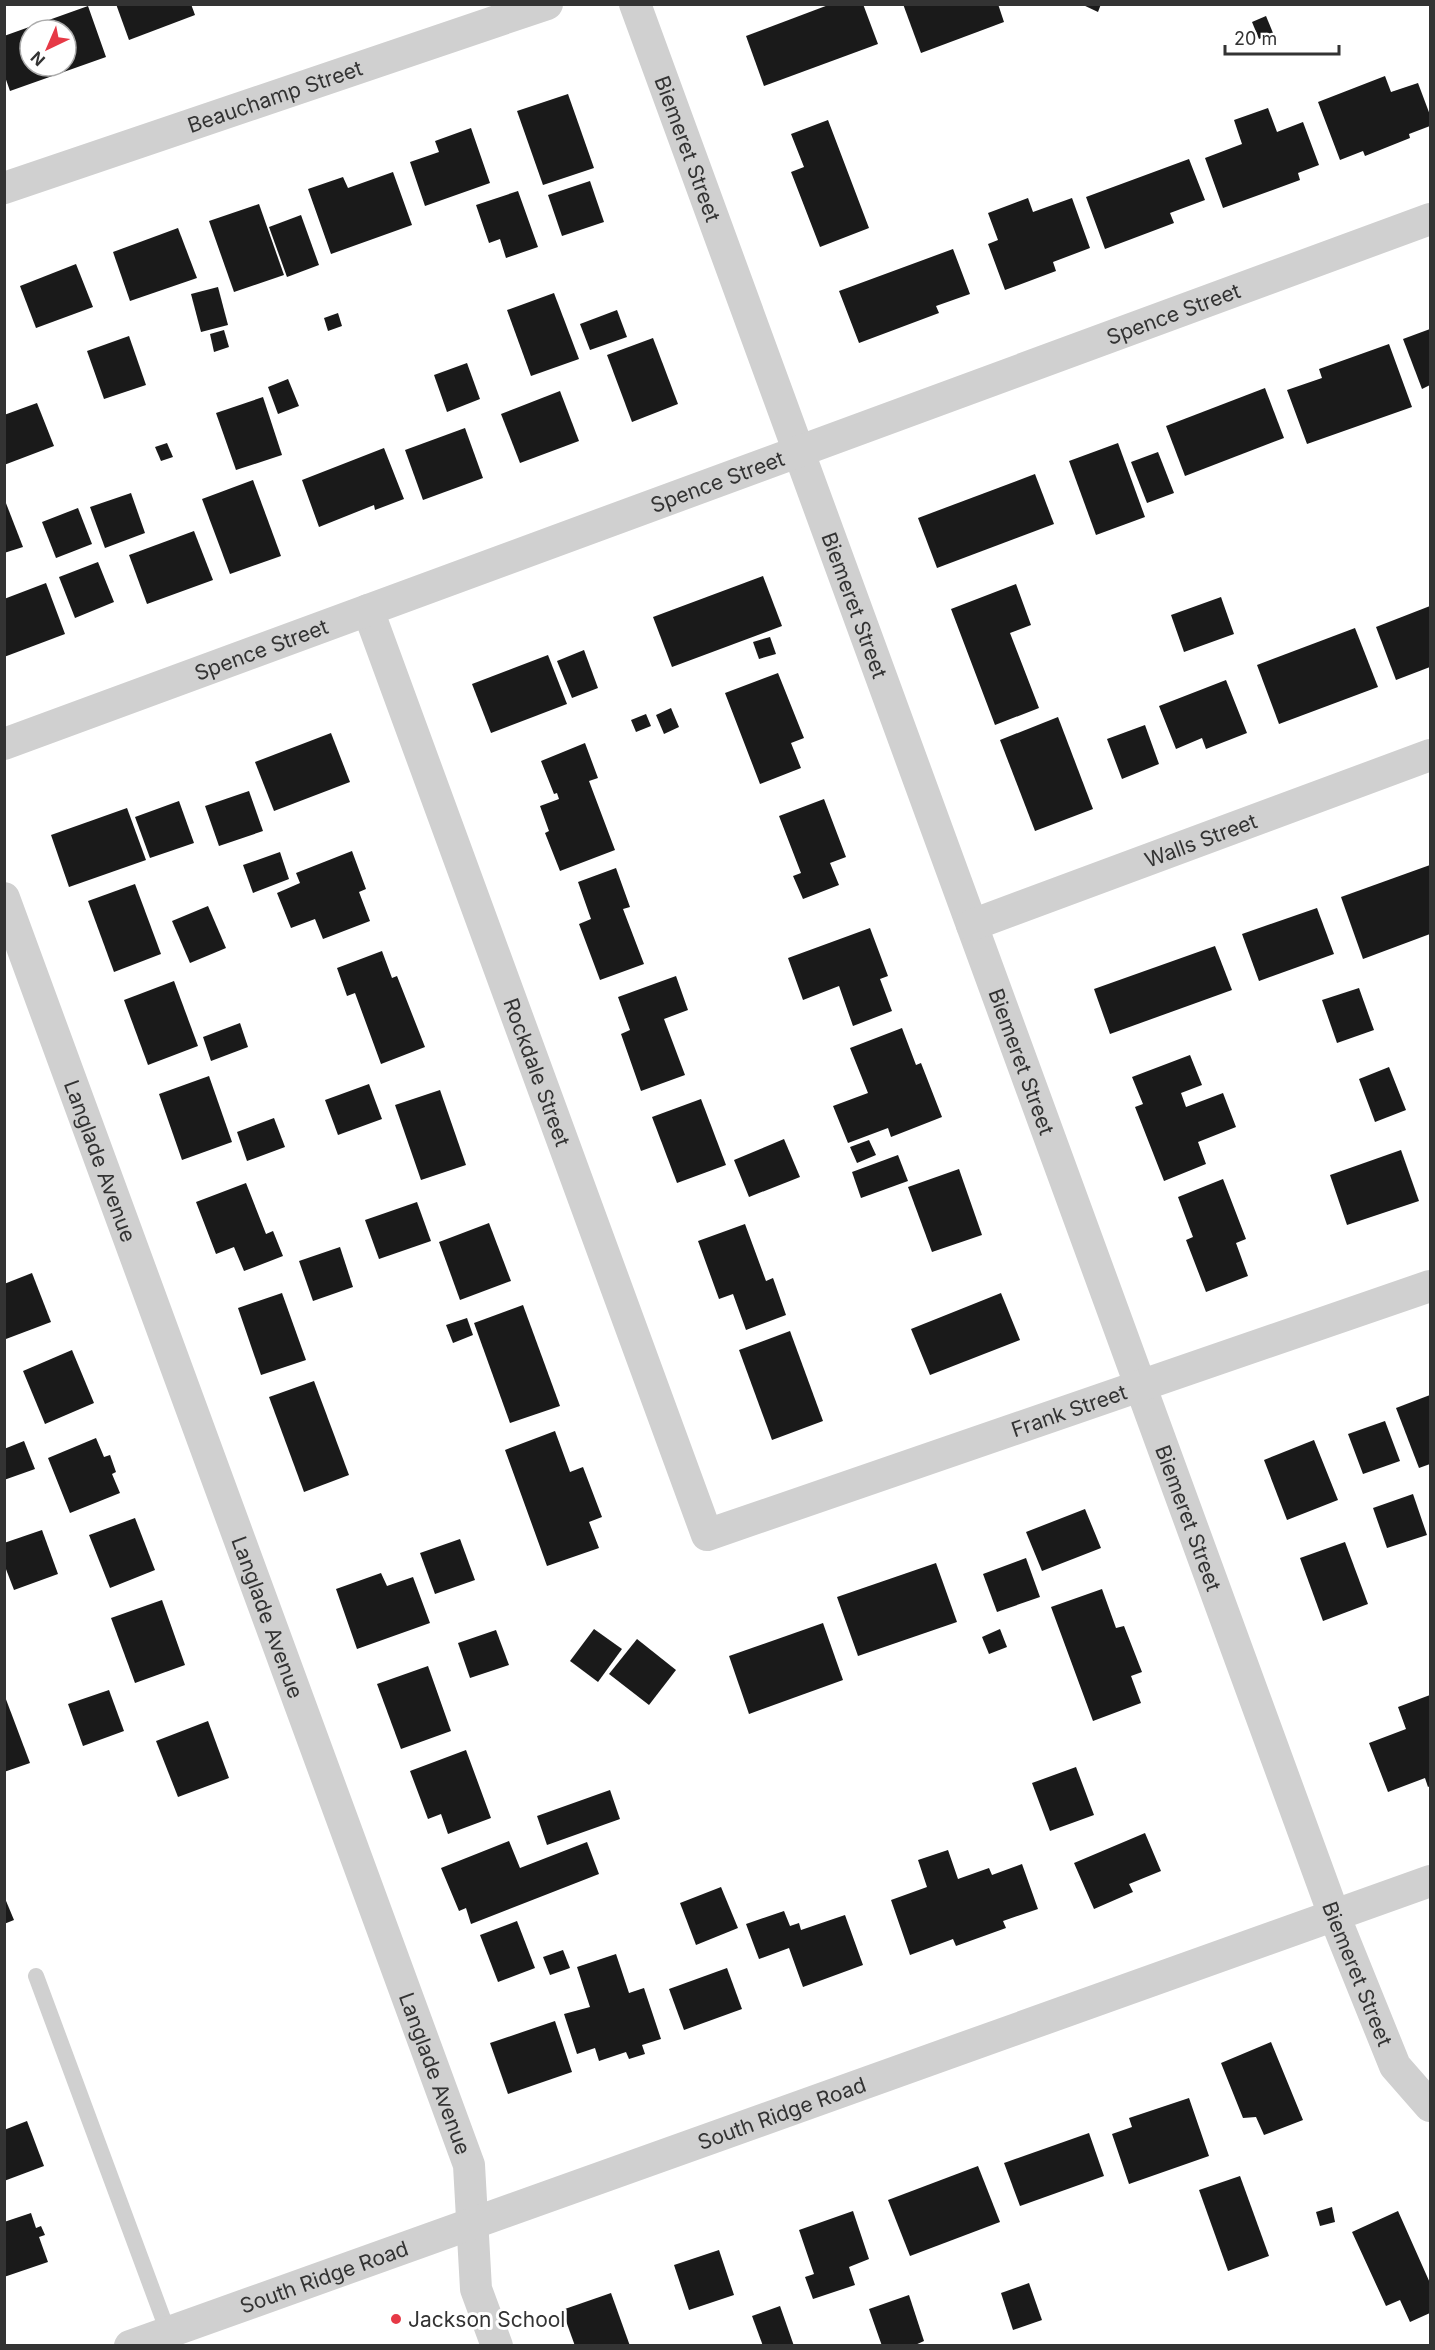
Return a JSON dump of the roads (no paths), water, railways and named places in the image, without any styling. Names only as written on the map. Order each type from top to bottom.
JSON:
[{"type":"street","name":"Beauchamp Street","points":[[4,188],[547,4]]},
{"type":"street","name":"Biemeret Street","points":[[635,4],[1334,1915],[1395,2066],[1431,2106]]},
{"type":"street","name":"Spence Street","points":[[4,744],[1431,219]]},
{"type":"street","name":"Rockdale Street","points":[[368,610],[707,1535]]},
{"type":"street","name":"Walls Street","points":[[972,925],[1431,755]]},
{"type":"street","name":"Langlade Avenue","points":[[4,898],[469,2165],[476,2289],[497,2346]]},
{"type":"street","name":"Frank Street","points":[[707,1535],[1431,1286]]},
{"type":"street","name":"South Ridge Road","points":[[130,2346],[1431,1881]]},
{"type":"lane","points":[[36,1976],[168,2332]]},
{"type":"place","name":"Jackson School","points":[[396,2319]]}]
